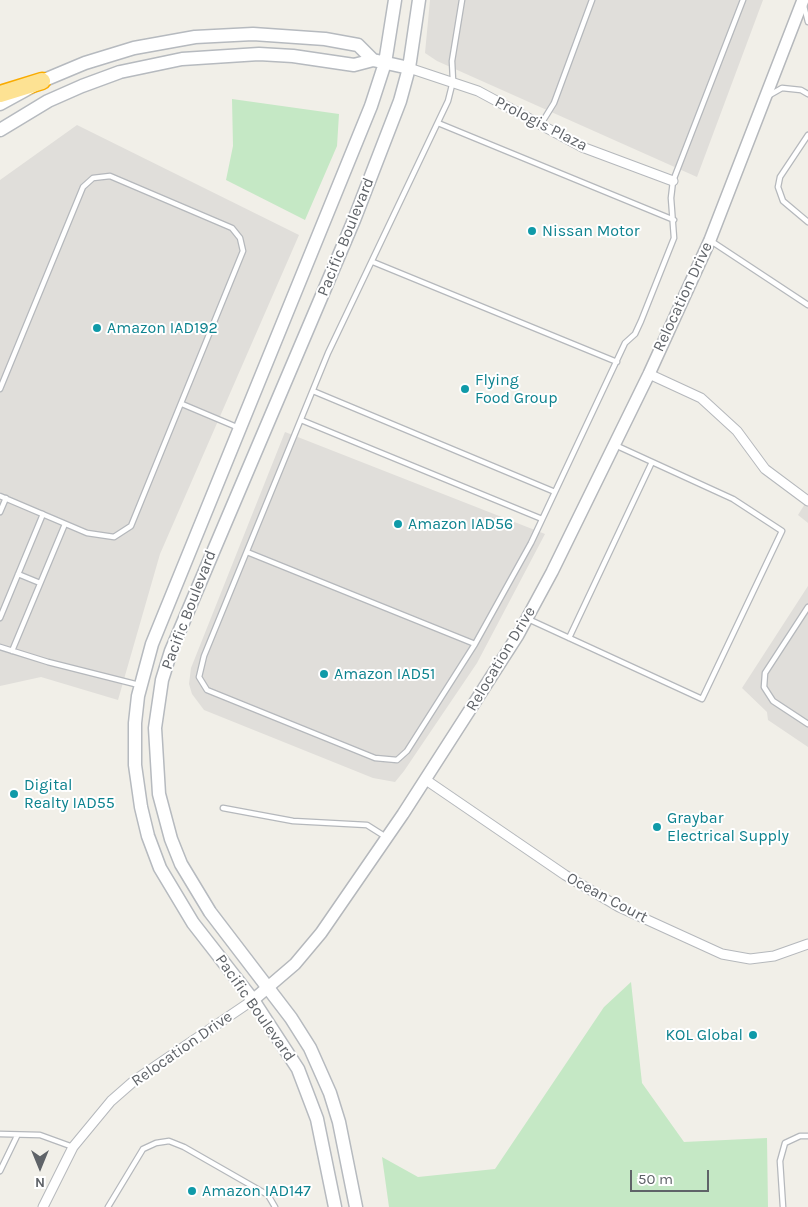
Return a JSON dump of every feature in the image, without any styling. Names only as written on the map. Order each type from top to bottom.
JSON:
[{"type":"highway","points":[[0,94],[42,81]]},
{"type":"main road","name":"Pacific Boulevard","points":[[335,1207],[321,1135],[310,1096],[298,1069],[253,1000],[188,916],[160,868],[148,836],[141,807],[135,765],[135,724],[141,685],[152,644],[371,106],[379,62],[395,0]]},
{"type":"main road","name":"Pacific Boulevard","points":[[356,1207],[339,1122],[330,1093],[310,1048],[268,987],[210,912],[181,864],[171,839],[159,794],[155,753],[157,709],[171,651],[354,220],[400,100],[409,68],[419,0]]},
{"type":"main road","points":[[0,104],[42,81],[85,63],[161,42],[222,34],[289,35],[358,45],[379,62]]},
{"type":"main road","points":[[0,130],[48,101],[82,86],[154,63],[208,56],[259,54],[293,56],[354,65],[379,62],[409,68]]},
{"type":"street","name":"Relocation Drive","points":[[43,1207],[73,1147],[111,1101],[135,1080],[253,1000],[305,954],[426,780],[494,674],[527,619],[649,374],[710,240],[802,0]]},
{"type":"street","name":"Prologis Plaza","points":[[409,68],[453,81],[478,91],[582,147],[673,181]]},
{"type":"street","points":[[649,374],[701,398],[737,431],[765,469],[808,501]]},
{"type":"street","name":"Ocean Court","points":[[426,780],[565,875],[619,906],[722,954],[750,959],[774,956],[808,944]]},
{"type":"lane","points":[[462,0],[452,61],[453,81],[448,100],[373,262],[328,353],[204,656],[199,678],[207,690],[375,758],[397,760],[407,750],[475,644],[542,519],[625,343],[635,334],[674,238],[671,198],[673,181],[743,0]]},
{"type":"lane","points":[[540,126],[554,103],[592,0]]},
{"type":"lane","points":[[802,0],[808,22]]},
{"type":"lane","points":[[765,98],[782,88],[800,90],[808,94]]},
{"type":"lane","points":[[438,123],[674,220]]},
{"type":"lane","points":[[808,135],[780,178],[778,187],[783,200],[808,222]]},
{"type":"lane","points":[[0,390],[83,187],[93,178],[110,176],[232,228],[240,238],[243,252],[131,526],[114,537],[87,533],[0,496]]},
{"type":"lane","points":[[710,240],[808,305]]},
{"type":"lane","points":[[373,262],[617,362]]},
{"type":"lane","points":[[312,391],[555,492]]},
{"type":"lane","points":[[182,404],[240,428]]},
{"type":"lane","points":[[301,420],[542,519]]},
{"type":"lane","points":[[527,619],[702,698],[782,531],[733,499],[614,444]]},
{"type":"lane","points":[[569,638],[652,462]]},
{"type":"lane","points":[[0,512],[6,498]]},
{"type":"lane","points":[[0,618],[43,514]]},
{"type":"lane","points":[[12,651],[66,524]]},
{"type":"lane","points":[[247,552],[475,644]]},
{"type":"lane","points":[[18,574],[40,583]]},
{"type":"lane","points":[[808,607],[764,672],[764,687],[773,701],[808,724]]},
{"type":"lane","points":[[0,647],[48,662],[141,685]]},
{"type":"lane","points":[[223,808],[294,821],[368,825],[387,837]]},
{"type":"lane","points":[[0,1134],[17,1136],[40,1135],[73,1147]]},
{"type":"lane","points":[[0,1170],[17,1136]]},
{"type":"lane","points":[[783,1207],[780,1161],[786,1143],[800,1136],[808,1136]]},
{"type":"lane","points":[[108,1207],[143,1149],[156,1143],[169,1141],[184,1147],[268,1195],[275,1207]]},
{"type":"shaded area","points":[[430,0],[763,0],[697,177],[437,61],[425,53]]},
{"type":"shaded area","points":[[77,125],[299,235],[160,554],[118,700],[41,677],[0,686],[0,180]]},
{"type":"shaded area","points":[[285,432],[545,534],[477,663],[395,782],[373,778],[204,710],[192,694],[189,684],[191,668]]},
{"type":"shaded area","points":[[808,499],[808,523],[798,515]]},
{"type":"shaded area","points":[[808,586],[808,747],[768,720],[767,712],[742,688]]},
{"type":"green space","points":[[232,99],[339,114],[337,146],[305,220],[226,180],[233,146]]},
{"type":"green space","points":[[631,982],[642,1083],[684,1142],[767,1138],[768,1207],[389,1207],[382,1157],[418,1177],[495,1169],[604,1007]]},
{"type":"place","name":"Nissan Motor","points":[[532,231]]},
{"type":"place","name":"Amazon IAD192","points":[[97,328]]},
{"type":"place","name":"Flying Food Group","points":[[465,389]]},
{"type":"place","name":"Amazon IAD56","points":[[398,524]]},
{"type":"place","name":"Amazon IAD51","points":[[324,674]]},
{"type":"place","name":"Digital Realty IAD55","points":[[14,794]]},
{"type":"place","name":"Graybar Electrical Supply","points":[[657,827]]},
{"type":"place","name":"KOL Global","points":[[753,1035]]},
{"type":"place","name":"Amazon IAD147","points":[[192,1191]]}]
